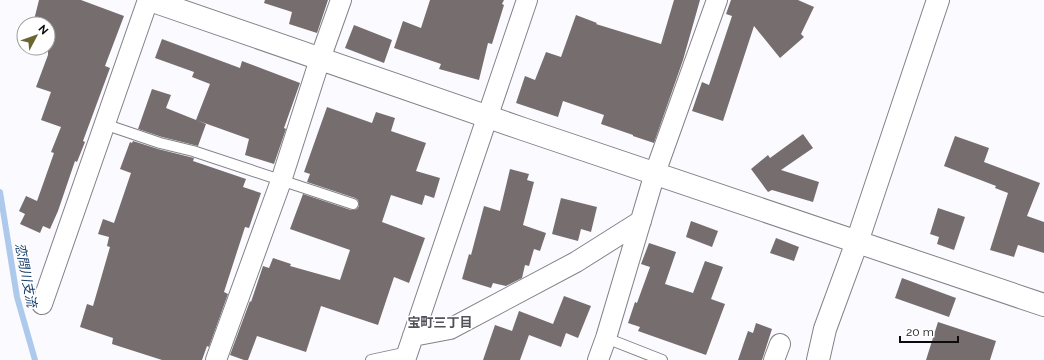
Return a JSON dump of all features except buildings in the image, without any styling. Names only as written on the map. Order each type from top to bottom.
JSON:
[{"type":"street","points":[[42,304],[104,124],[149,0],[523,129],[1044,305]]},
{"type":"street","points":[[216,360],[281,180],[320,59],[341,0]]},
{"type":"street","points":[[409,349],[527,0]]},
{"type":"street","points":[[598,360],[606,338],[655,173],[717,0]]},
{"type":"street","points":[[818,360],[825,330],[857,242],[938,0]]},
{"type":"street","points":[[409,349],[450,329],[576,262],[641,221]]},
{"type":"lane","points":[[104,124],[160,143],[193,151],[353,204]]},
{"type":"lane","points":[[606,338],[662,360]]},
{"type":"lane","points":[[370,360],[409,349]]},
{"type":"waterway","name":"恋問川支流","points":[[0,192],[17,297],[35,360]]},
{"type":"district","name":"宝町三丁目","points":[[440,322]]}]
